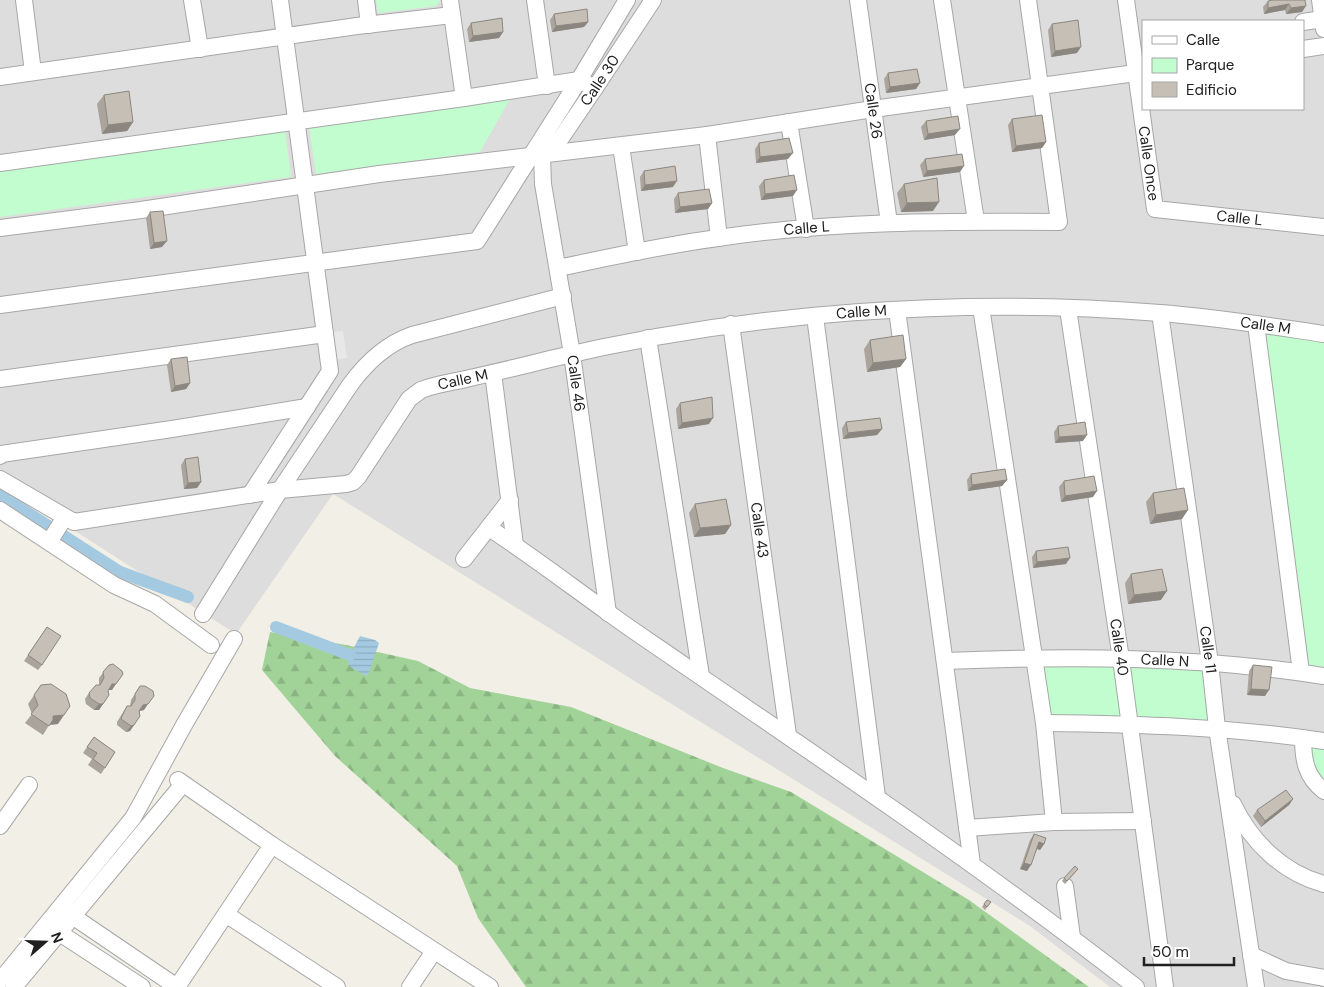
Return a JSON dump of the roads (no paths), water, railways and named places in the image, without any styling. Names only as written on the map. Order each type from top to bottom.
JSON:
[{"type":"street","points":[[24,0],[33,72]]},
{"type":"street","points":[[192,0],[200,49]]},
{"type":"street","points":[[250,494],[330,371],[280,0]]},
{"type":"street","points":[[366,0],[369,25]]},
{"type":"street","points":[[536,0],[547,86]]},
{"type":"street","points":[[0,305],[476,241],[536,156],[579,80],[628,0]]},
{"type":"street","name":"Calle 30","points":[[536,156],[561,138],[653,0]]},
{"type":"street","name":"Calle 26","points":[[858,0],[889,224]]},
{"type":"street","points":[[942,0],[976,222]]},
{"type":"street","points":[[1028,0],[1039,86]]},
{"type":"street","name":"Calle Once","points":[[1126,0],[1138,46],[1142,98]]},
{"type":"street","points":[[1304,22],[1323,24],[1320,0]]},
{"type":"street","points":[[0,77],[369,25],[451,7],[464,98]]},
{"type":"street","points":[[1304,49],[1324,46]]},
{"type":"street","points":[[0,228],[379,174],[706,136],[873,109],[1139,72]]},
{"type":"street","points":[[0,163],[579,80],[595,88]]},
{"type":"street","name":"Calle L","points":[[558,268],[719,238],[806,229],[889,224],[1059,222],[1039,86]]},
{"type":"street","name":"Calle Once","points":[[1143,110],[1155,209]]},
{"type":"street","points":[[790,122],[806,229]]},
{"type":"street","points":[[706,136],[719,238]]},
{"type":"street","points":[[622,146],[637,252]]},
{"type":"street","name":"Calle 46","points":[[536,156],[543,184],[563,296],[608,613]]},
{"type":"street","name":"Calle L","points":[[1155,209],[1324,227]]},
{"type":"street","points":[[203,614],[280,490],[350,385],[360,371],[379,354],[397,340],[563,296]]},
{"type":"street","points":[[981,307],[1044,723],[1054,822]]},
{"type":"street","name":"Calle M","points":[[280,490],[353,482],[409,399],[426,388],[648,338],[731,324],[898,310],[981,307],[1160,313],[1324,334]]},
{"type":"street","name":"Calle 40","points":[[1068,309],[1122,659],[1129,724],[1166,987]]},
{"type":"street","points":[[898,310],[972,864]]},
{"type":"street","name":"Calle 11","points":[[1160,313],[1210,662],[1217,728],[1256,987]]},
{"type":"street","points":[[815,316],[877,797]]},
{"type":"street","name":"Calle 43","points":[[731,324],[788,735]]},
{"type":"street","points":[[1256,324],[1301,672]]},
{"type":"street","points":[[0,379],[325,334]]},
{"type":"street","points":[[648,338],[701,676]]},
{"type":"street","points":[[330,371],[350,385]]},
{"type":"street","points":[[493,373],[515,545]]},
{"type":"street","points":[[211,645],[155,604],[114,585],[57,529],[4,482],[0,452],[307,407]]},
{"type":"street","points":[[270,413],[283,421],[290,434]]},
{"type":"street","points":[[0,510],[57,529],[74,522],[280,490]]},
{"type":"street","points":[[464,559],[510,500]]},
{"type":"street","points":[[489,528],[608,613],[788,735],[972,864],[1072,937],[1136,987]]},
{"type":"street","points":[[0,981],[133,818],[234,639]]},
{"type":"street","name":"Calle N","points":[[944,661],[1122,659],[1210,662],[1324,676]]},
{"type":"street","points":[[1044,723],[1217,728],[1324,741]]},
{"type":"street","points":[[1303,738],[1303,758],[1306,766],[1324,791]]},
{"type":"street","points":[[14,987],[73,917],[180,782],[272,845],[490,987]]},
{"type":"street","points":[[0,826],[29,785]]},
{"type":"street","points":[[1226,791],[1248,831],[1265,850],[1308,880],[1324,884]]},
{"type":"street","points":[[967,828],[1054,822],[1143,821]]},
{"type":"street","points":[[60,907],[177,987],[227,915],[272,845]]},
{"type":"street","points":[[1065,886],[1072,937]]},
{"type":"street","points":[[227,915],[338,987]]},
{"type":"street","points":[[46,924],[142,987]]},
{"type":"street","points":[[410,987],[434,951]]},
{"type":"street","points":[[1251,955],[1286,970],[1324,978]]},
{"type":"water","points":[[360,636],[379,643],[366,676],[348,665],[350,655]]},
{"type":"waterway","points":[[0,495],[120,572],[188,597]]},
{"type":"waterway","points":[[276,627],[350,655]]}]
